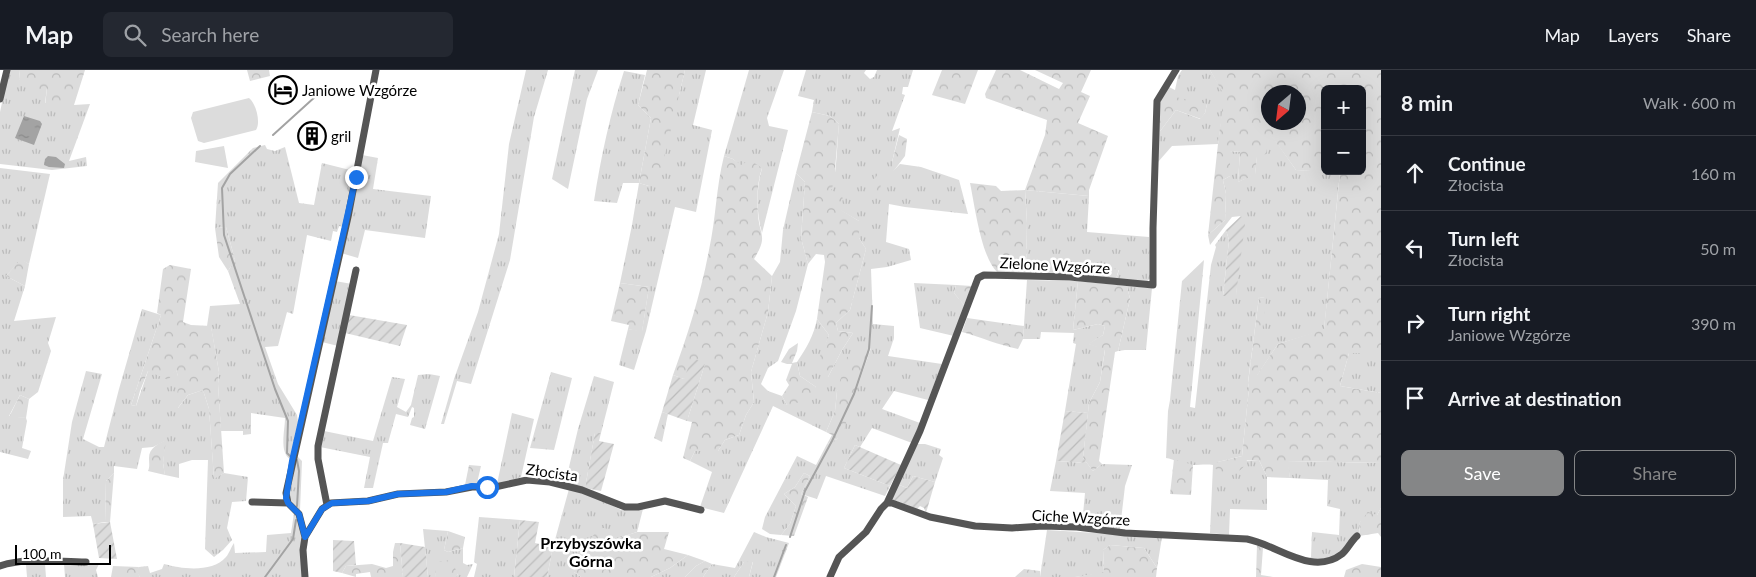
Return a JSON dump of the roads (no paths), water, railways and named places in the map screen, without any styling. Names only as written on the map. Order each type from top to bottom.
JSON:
[{"type":"street","points":[[0,100],[7,70]]},
{"type":"street","points":[[305,537],[299,514],[288,503],[286,493],[350,209],[376,70]]},
{"type":"street","name":"Zielone Wzgórze","points":[[887,503],[920,431],[978,278],[984,275],[1070,278],[1153,285],[1157,101],[1176,70]]},
{"type":"street","points":[[305,577],[303,550],[305,537],[318,514],[327,505],[318,458],[318,446],[356,270]]},
{"type":"street","name":"Złocista","points":[[327,505],[368,501],[398,494],[446,492],[472,486],[495,487],[527,480],[550,482],[582,490],[625,507],[638,507],[665,501],[701,510]]},
{"type":"street","points":[[252,502],[288,503]]},
{"type":"street","points":[[830,577],[839,557],[866,532],[887,503]]},
{"type":"street","name":"Ciche Wzgórze","points":[[887,503],[892,503],[930,517],[975,526],[1012,528],[1043,526],[1077,527],[1132,533],[1247,539],[1262,543],[1304,562],[1317,564],[1340,556],[1347,550],[1356,536]]},
{"type":"street","points":[[0,566],[33,562],[86,562]]},
{"type":"water","points":[[24,116],[40,121],[42,124],[34,145],[15,138]]},
{"type":"water","points":[[48,156],[56,157],[65,164],[64,168],[44,165],[45,159]]},
{"type":"waterway","points":[[273,135],[327,86]]},
{"type":"waterway","points":[[260,146],[230,174],[222,188],[224,235],[275,389],[288,421],[287,453],[290,456]]},
{"type":"waterway","points":[[790,537],[805,491],[832,441],[854,394],[869,349],[872,306]]},
{"type":"waterway","points":[[297,460],[299,471],[297,506]]},
{"type":"waterway","points":[[265,577],[293,539],[296,520]]},
{"type":"waterway","points":[[774,577],[786,545]]},
{"type":"place","name":"Janiowe Wzgórze","points":[[283,90]]},
{"type":"place","name":"gril","points":[[312,136]]},
{"type":"district","name":"Przybyszówka Górna","points":[[591,551]]}]
